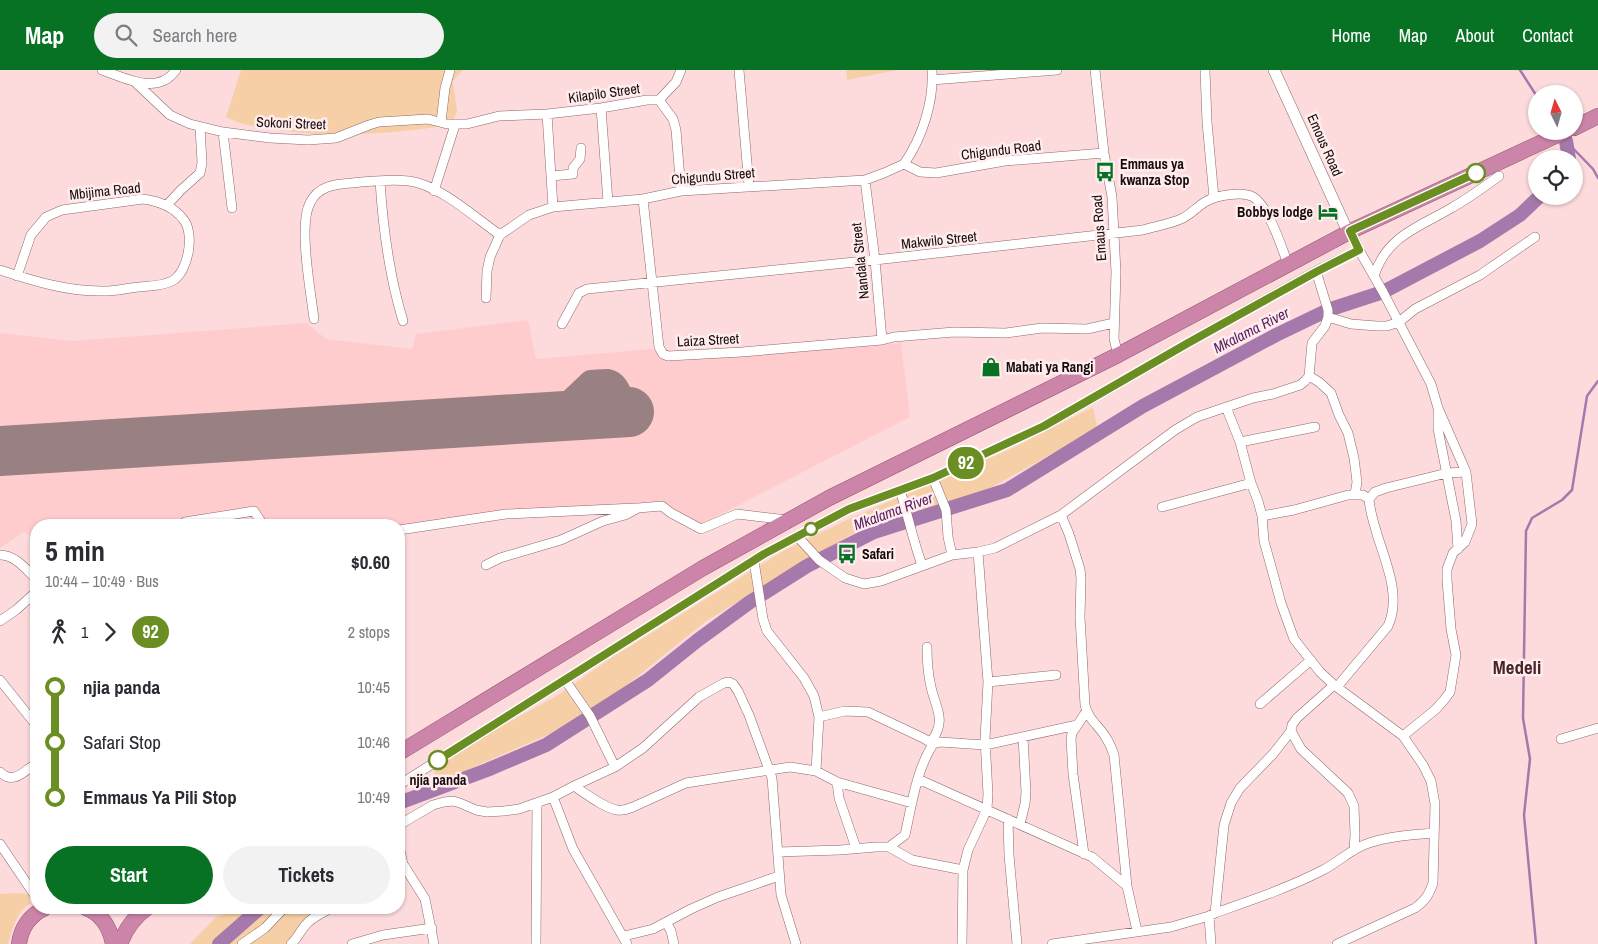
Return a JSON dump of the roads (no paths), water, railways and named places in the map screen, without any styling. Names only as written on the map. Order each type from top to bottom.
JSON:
[{"type":"highway","points":[[1583,124],[1598,116]]},
{"type":"highway","points":[[405,748],[787,520],[914,455],[1118,355],[1349,232],[1548,140]]},
{"type":"highway","points":[[18,944],[25,925],[34,914]]},
{"type":"highway","points":[[96,914],[111,932],[114,944]]},
{"type":"highway","points":[[120,944],[125,931],[138,914]]},
{"type":"street","points":[[102,70],[135,82],[155,84],[167,80],[176,70]]},
{"type":"street","points":[[441,122],[445,88],[450,70]]},
{"type":"street","points":[[659,100],[676,82],[681,70]]},
{"type":"street","points":[[739,70],[749,186]]},
{"type":"street","points":[[904,164],[912,153],[924,124],[932,70]]},
{"type":"street","points":[[932,80],[1058,70]]},
{"type":"street","name":"Emaus Road","points":[[1095,70],[1104,153],[1112,197],[1116,272],[1114,340],[1118,355]]},
{"type":"street","points":[[1205,70],[1206,122],[1214,198]]},
{"type":"street","name":"Emous Road","points":[[1274,70],[1349,232]]},
{"type":"street","name":"Sokoni Street","points":[[135,82],[170,115],[190,124],[223,132],[270,138],[308,140],[336,138],[379,122],[423,119],[455,125],[475,123],[499,116],[547,114]]},
{"type":"street","name":"Kilapilo Street","points":[[547,114],[659,100],[673,119],[676,130],[681,191]]},
{"type":"street","points":[[601,108],[608,202]]},
{"type":"street","points":[[547,114],[553,207]]},
{"type":"street","points":[[434,191],[455,125]]},
{"type":"street","points":[[166,205],[200,174],[202,163],[200,127]]},
{"type":"street","points":[[223,132],[232,208]]},
{"type":"street","points":[[551,176],[573,174],[574,168],[580,159],[581,148]]},
{"type":"street","name":"Chigundu Road","points":[[904,164],[920,172],[936,173],[1005,161],[1104,153]]},
{"type":"street","name":"Chigundu Street","points":[[500,235],[529,215],[553,207],[643,199],[681,191],[865,180],[904,164]]},
{"type":"street","points":[[1374,276],[1384,254],[1399,237],[1416,226],[1456,206],[1499,176]]},
{"type":"street","points":[[314,320],[305,231],[310,203],[320,190],[333,184],[390,180],[411,181],[449,199],[500,235],[490,257],[487,271],[486,298]]},
{"type":"street","name":"Nandala Street","points":[[865,180],[876,260],[882,340]]},
{"type":"street","points":[[380,181],[386,248],[394,293],[403,322]]},
{"type":"street","name":"Makwilo Street","points":[[562,324],[577,296],[587,289],[876,260],[1143,230],[1182,218],[1205,202],[1230,195],[1249,195],[1257,200],[1270,219],[1288,264]]},
{"type":"street","name":"Mbijima Road","points":[[0,270],[17,276],[63,287],[104,291],[151,286],[173,281],[182,270],[188,256],[187,227],[184,219],[166,205],[143,199],[62,210],[46,217],[31,235],[17,276]]},
{"type":"street","name":"Laiza Street","points":[[643,199],[659,347],[663,354],[668,356],[742,352],[954,332],[1006,333],[1042,328],[1087,329],[1114,323]]},
{"type":"street","points":[[1349,232],[1431,384],[1438,408],[1466,472],[1472,524],[1465,542],[1453,553],[1447,568],[1456,655],[1450,692],[1436,708],[1402,736]]},
{"type":"street","points":[[1328,317],[1351,324],[1377,326],[1387,326],[1399,322],[1415,310],[1480,275],[1535,238]]},
{"type":"street","points":[[405,781],[754,561],[797,536],[855,506],[933,478],[1044,426],[1188,343],[1359,250]]},
{"type":"street","points":[[797,536],[819,560],[845,578],[864,584],[881,581],[952,555],[995,548],[1061,515],[1175,430],[1196,417],[1300,385],[1309,376],[1312,343],[1325,326],[1328,317],[1328,310],[1316,272]]},
{"type":"street","points":[[1309,376],[1331,392],[1348,433],[1354,458],[1355,494]]},
{"type":"street","points":[[1226,407],[1240,442],[1262,516],[1264,540],[1281,603],[1294,639],[1320,672],[1335,686],[1402,736],[1423,764],[1431,781],[1435,804],[1433,883],[1430,894],[1415,908],[1337,944]]},
{"type":"street","points":[[1438,408],[1438,429],[1456,522],[1458,549]]},
{"type":"street","points":[[1240,442],[1315,427]]},
{"type":"street","points":[[1369,499],[1375,492],[1386,488],[1447,473],[1466,472]]},
{"type":"street","points":[[933,478],[946,510],[948,537],[952,555]]},
{"type":"street","points":[[1162,507],[1251,483]]},
{"type":"street","points":[[900,490],[910,521],[914,544],[922,566]]},
{"type":"street","points":[[1211,944],[1212,914],[1224,825],[1231,803],[1240,788],[1268,760],[1290,731],[1297,718],[1335,686],[1388,626],[1393,616],[1394,600],[1390,576],[1373,522],[1369,499],[1363,495],[1355,494],[1294,510],[1262,516]]},
{"type":"street","points":[[405,529],[506,514],[662,506],[671,513],[702,529],[737,514],[787,520]]},
{"type":"street","points":[[486,565],[500,558],[561,540],[638,508]]},
{"type":"street","points":[[204,519],[254,511],[259,519]]},
{"type":"street","points":[[1061,515],[1080,568],[1080,617],[1086,712],[1105,737],[1114,756],[1133,933],[1130,944]]},
{"type":"street","points":[[962,944],[963,870],[968,850],[987,809],[988,794],[985,745],[988,682],[978,552]]},
{"type":"street","points":[[0,555],[14,559],[30,574]]},
{"type":"street","points":[[754,561],[767,630],[810,688],[819,717],[816,771]]},
{"type":"street","points":[[0,621],[30,597]]},
{"type":"street","points":[[889,847],[905,835],[918,778],[937,734],[940,721],[940,715],[931,687],[927,647]]},
{"type":"street","points":[[1260,704],[1311,660]]},
{"type":"street","points":[[988,682],[1056,674]]},
{"type":"street","points":[[0,680],[30,716]]},
{"type":"street","points":[[565,680],[590,716],[615,767]]},
{"type":"street","points":[[405,819],[433,805],[444,802],[453,801],[487,812],[519,810],[537,804],[615,767],[643,748],[699,697],[724,683],[730,682],[738,691],[749,715],[770,770],[775,807],[781,895],[796,944]]},
{"type":"street","points":[[819,717],[845,711],[868,712],[932,743],[985,745],[1077,725]]},
{"type":"street","points":[[1084,854],[1070,739],[1086,712]]},
{"type":"street","points":[[1561,739],[1598,728]]},
{"type":"street","points":[[1290,731],[1301,749],[1348,793],[1354,806],[1354,850]]},
{"type":"street","points":[[1020,824],[1026,792],[1023,737]]},
{"type":"street","points":[[574,786],[606,806],[617,810],[624,810],[686,783],[790,767],[816,771],[837,782],[912,803]]},
{"type":"street","points":[[0,772],[4,776],[12,778],[20,776],[30,768]]},
{"type":"street","points":[[918,778],[1092,857],[1127,886]]},
{"type":"street","points":[[837,782],[839,798],[856,848]]},
{"type":"street","points":[[553,797],[573,849],[626,940],[718,897],[779,876]]},
{"type":"street","points":[[536,944],[537,804]]},
{"type":"street","points":[[1008,819],[1009,855],[1017,944]]},
{"type":"street","points":[[1052,944],[1171,928],[1280,890],[1324,869],[1368,843],[1386,838],[1434,833]]},
{"type":"street","points":[[0,844],[30,888]]},
{"type":"street","points":[[778,852],[889,847],[912,860],[963,870]]},
{"type":"street","points":[[405,867],[425,899],[434,944]]},
{"type":"street","points":[[242,944],[264,928],[278,914]]},
{"type":"street","points":[[291,944],[296,940],[304,926],[321,914]]},
{"type":"street","points":[[666,922],[671,931],[674,944]]},
{"type":"street","points":[[352,944],[383,935],[432,928]]},
{"type":"waterway","points":[[1520,70],[1530,85]]},
{"type":"waterway","points":[[1565,140],[1593,169],[1598,178]]},
{"type":"waterway","name":"Mkalama River","points":[[1566,141],[1568,150]]},
{"type":"waterway","name":"Mkalama River","points":[[405,801],[487,770],[546,745],[648,680],[750,602],[807,566],[874,532],[1007,490],[1143,406],[1276,335],[1328,310],[1383,292],[1480,241],[1520,215],[1531,205]]},
{"type":"waterway","points":[[1536,944],[1524,815],[1530,759],[1523,718],[1526,531],[1532,518],[1562,500],[1572,490],[1587,396],[1598,381]]},
{"type":"waterway","name":"Mkalama River","points":[[219,944],[253,914]]},
{"type":"place","name":"Emmaus ya kwanza Stop","points":[[1105,172]]},
{"type":"place","name":"Bobbys lodge","points":[[1328,212]]},
{"type":"place","name":"Mabati ya Rangi","points":[[991,367]]},
{"type":"place","name":"Safari","points":[[847,554]]},
{"type":"place","name":"njia panda","points":[[438,760]]},
{"type":"district","name":"Medeli","points":[[1517,667]]}]
